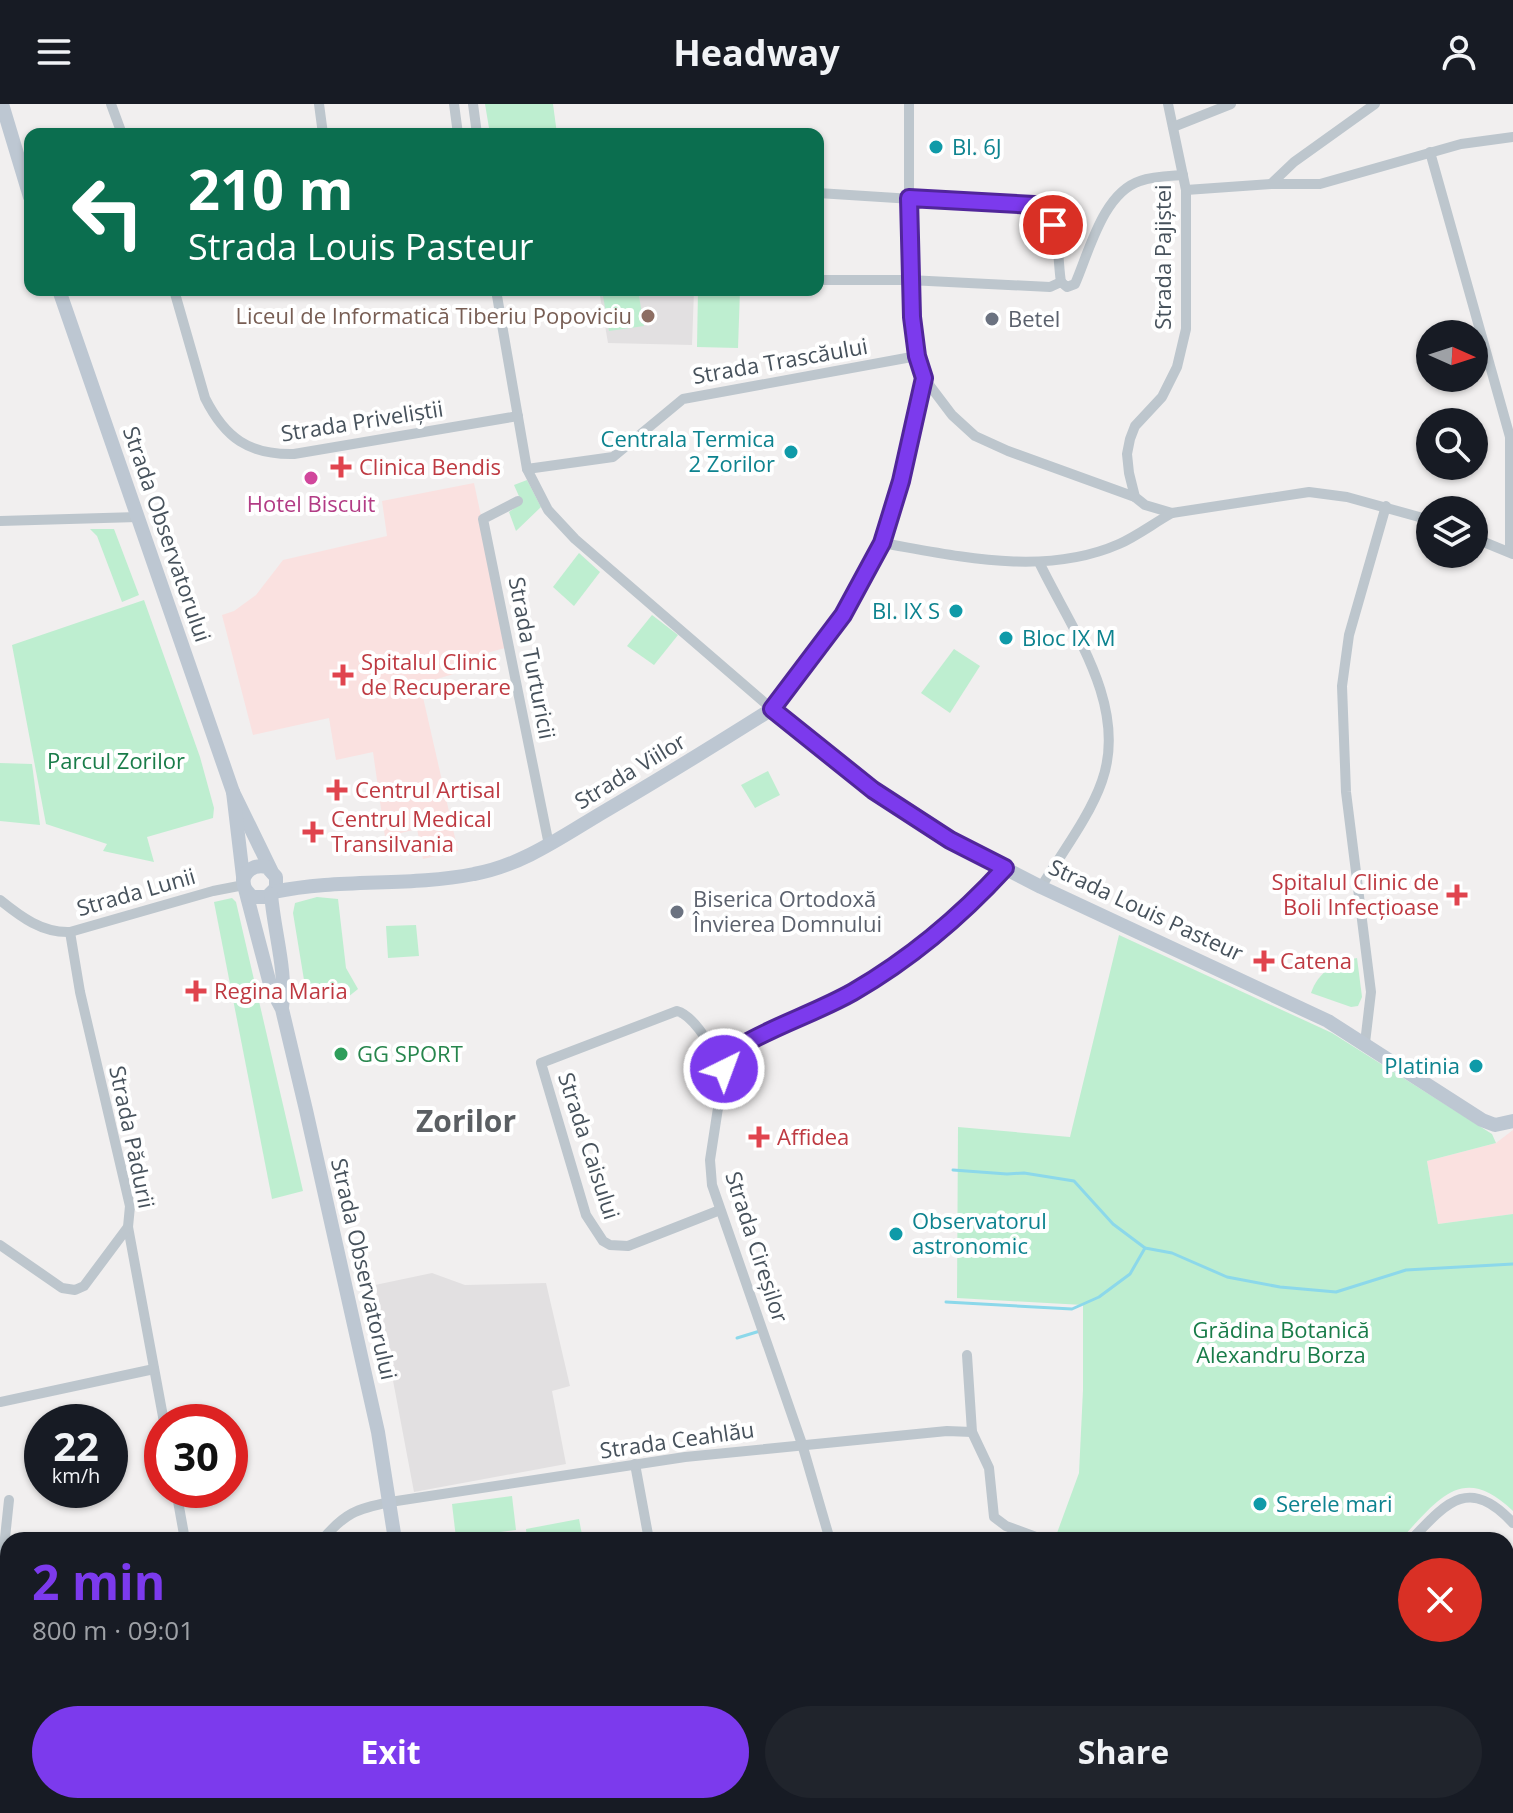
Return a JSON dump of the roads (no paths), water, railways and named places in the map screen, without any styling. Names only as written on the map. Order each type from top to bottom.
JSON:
[{"type":"main road","points":[[5,109],[24,176]]},
{"type":"main road","name":"Strada Observatorului","points":[[61,296],[233,792],[273,872]]},
{"type":"main road","name":"Strada Viilor","points":[[273,893],[310,886],[472,875],[497,869],[549,845],[772,709]]},
{"type":"main road","name":"Strada Louis Pasteur","points":[[772,709],[873,790],[950,840],[1041,887],[1306,1010],[1365,1043],[1482,1120],[1495,1125],[1513,1121]]},
{"type":"main road","name":"Strada Observatorului","points":[[233,792],[244,885],[271,988],[282,1009],[378,1432],[394,1532]]},
{"type":"main road","points":[[257,866],[273,872],[277,881],[273,893],[257,899],[244,885],[248,871],[257,866]]},
{"type":"main road","name":"Strada Viilor","points":[[273,872],[284,880],[310,886]]},
{"type":"main road","points":[[272,912],[292,888]]},
{"type":"main road","name":"Strada Observatorului","points":[[273,893],[272,912],[285,988],[282,1009]]},
{"type":"street","points":[[111,104],[120,128]]},
{"type":"street","points":[[319,104],[322,128]]},
{"type":"street","points":[[454,104],[457,128]]},
{"type":"street","points":[[473,104],[476,128]]},
{"type":"street","points":[[909,104],[909,280],[917,356],[924,378],[952,415],[975,436],[1172,513]]},
{"type":"street","points":[[1173,127],[1231,104]]},
{"type":"street","points":[[1271,184],[1294,162],[1375,104]]},
{"type":"street","name":"Strada Pajiștei","points":[[1135,497],[1127,454],[1130,439],[1135,426],[1162,397],[1177,367],[1186,329],[1186,190],[1166,106]]},
{"type":"street","points":[[1186,190],[1320,184],[1430,152],[1494,137],[1513,137]]},
{"type":"street","points":[[1430,152],[1510,437],[1511,553],[1488,544]]},
{"type":"street","points":[[824,193],[1034,205],[1044,209],[1053,225],[1061,282],[1067,287],[1075,284],[1115,197],[1137,181],[1183,175]]},
{"type":"street","points":[[824,280],[909,280],[1050,287],[1061,282]]},
{"type":"street","name":"Strada Priveliștii","points":[[176,296],[205,398],[213,413],[240,442],[256,450],[294,454],[518,416]]},
{"type":"street","name":"Strada Louis Pasteur","points":[[497,296],[527,469],[543,503],[567,532],[772,709]]},
{"type":"street","name":"Strada Trascăului","points":[[527,469],[613,457],[683,399],[917,356]]},
{"type":"street","name":"Strada Viilor","points":[[772,709],[843,615],[882,543],[901,481],[924,378]]},
{"type":"street","points":[[882,543],[962,557],[1039,562],[1093,553],[1119,544],[1172,513],[1309,492],[1347,497],[1416,516]]},
{"type":"street","name":"Strada Turturicii","points":[[518,501],[483,519],[549,845]]},
{"type":"street","points":[[1365,1043],[1371,992],[1346,792],[1342,686],[1355,609],[1386,506]]},
{"type":"street","points":[[0,521],[138,517]]},
{"type":"street","points":[[1039,562],[1093,670],[1106,717],[1108,745],[1105,770],[1096,796],[1041,887]]},
{"type":"street","points":[[724,1069],[732,1051],[851,993],[901,960],[962,912],[1005,868]]},
{"type":"street","name":"Strada Lunii","points":[[0,900],[47,930],[70,932],[244,885]]},
{"type":"street","name":"Strada Pădurii","points":[[0,1245],[62,1288],[75,1290],[84,1286],[128,1227],[130,1206],[80,992],[70,932]]},
{"type":"street","name":"Strada Caisului","points":[[720,1210],[628,1246],[610,1245],[603,1241],[586,1215],[541,1063],[677,1011],[683,1012],[694,1023],[724,1069]]},
{"type":"street","name":"Strada Cireșilor","points":[[724,1069],[710,1173],[720,1210],[802,1444],[828,1532]]},
{"type":"street","points":[[128,1227],[161,1404]]},
{"type":"street","points":[[967,1355],[972,1432],[989,1468],[994,1517],[1022,1532]]},
{"type":"street","points":[[0,1402],[154,1369]]},
{"type":"street","name":"Strada Ceahlău","points":[[329,1532],[350,1512],[390,1502],[635,1464],[802,1444],[947,1431],[972,1432]]},
{"type":"street","points":[[635,1464],[648,1532]]},
{"type":"street","points":[[1419,1532],[1451,1501],[1462,1498],[1483,1499],[1513,1523]]},
{"type":"street","points":[[6,1532],[9,1500]]},
{"type":"street","points":[[179,1508],[184,1532]]},
{"type":"waterway","points":[[953,1170],[1024,1173],[1074,1181],[1113,1224],[1145,1248],[1172,1253],[1227,1277],[1280,1287],[1336,1292],[1406,1270],[1513,1264]]},
{"type":"waterway","points":[[946,1302],[1072,1309],[1099,1297],[1130,1274],[1145,1248]]},
{"type":"waterway","points":[[737,1338],[760,1331]]},
{"type":"place","name":"Bl. 6J","points":[[936,147]]},
{"type":"place","name":"Liceul de Informatică Tiberiu Popoviciu","points":[[648,316]]},
{"type":"place","name":"Betel","points":[[992,319]]},
{"type":"place","name":"Centrala Termica 2 Zorilor","points":[[791,452]]},
{"type":"place","name":"Clinica Bendis","points":[[341,467]]},
{"type":"place","name":"Hotel Biscuit","points":[[311,478]]},
{"type":"place","name":"Bl. IX S","points":[[956,611]]},
{"type":"place","name":"Bloc IX M","points":[[1006,638]]},
{"type":"place","name":"Spitalul Clinic de Recuperare","points":[[343,675]]},
{"type":"place","name":"Centrul Artisal","points":[[337,790]]},
{"type":"place","name":"Centrul Medical Transilvania","points":[[313,832]]},
{"type":"place","name":"Spitalul Clinic de Boli Infecțioase","points":[[1457,895]]},
{"type":"place","name":"Biserica Ortodoxă Învierea Domnului","points":[[677,912]]},
{"type":"place","name":"Catena","points":[[1264,961]]},
{"type":"place","name":"Regina Maria","points":[[196,991]]},
{"type":"place","name":"GG SPORT","points":[[341,1054]]},
{"type":"place","name":"Platinia","points":[[1476,1066]]},
{"type":"place","name":"Affidea","points":[[759,1137]]},
{"type":"place","name":"Observatorul astronomic","points":[[896,1234]]},
{"type":"place","name":"Serele mari","points":[[1260,1504]]},
{"type":"district","name":"Zorilor","points":[[466,1122]]},
{"type":"park label","name":"Parcul Zorilor","points":[[116,761]]},
{"type":"park label","name":"Grădina Botanică Alexandru Borza","points":[[1281,1342]]}]
